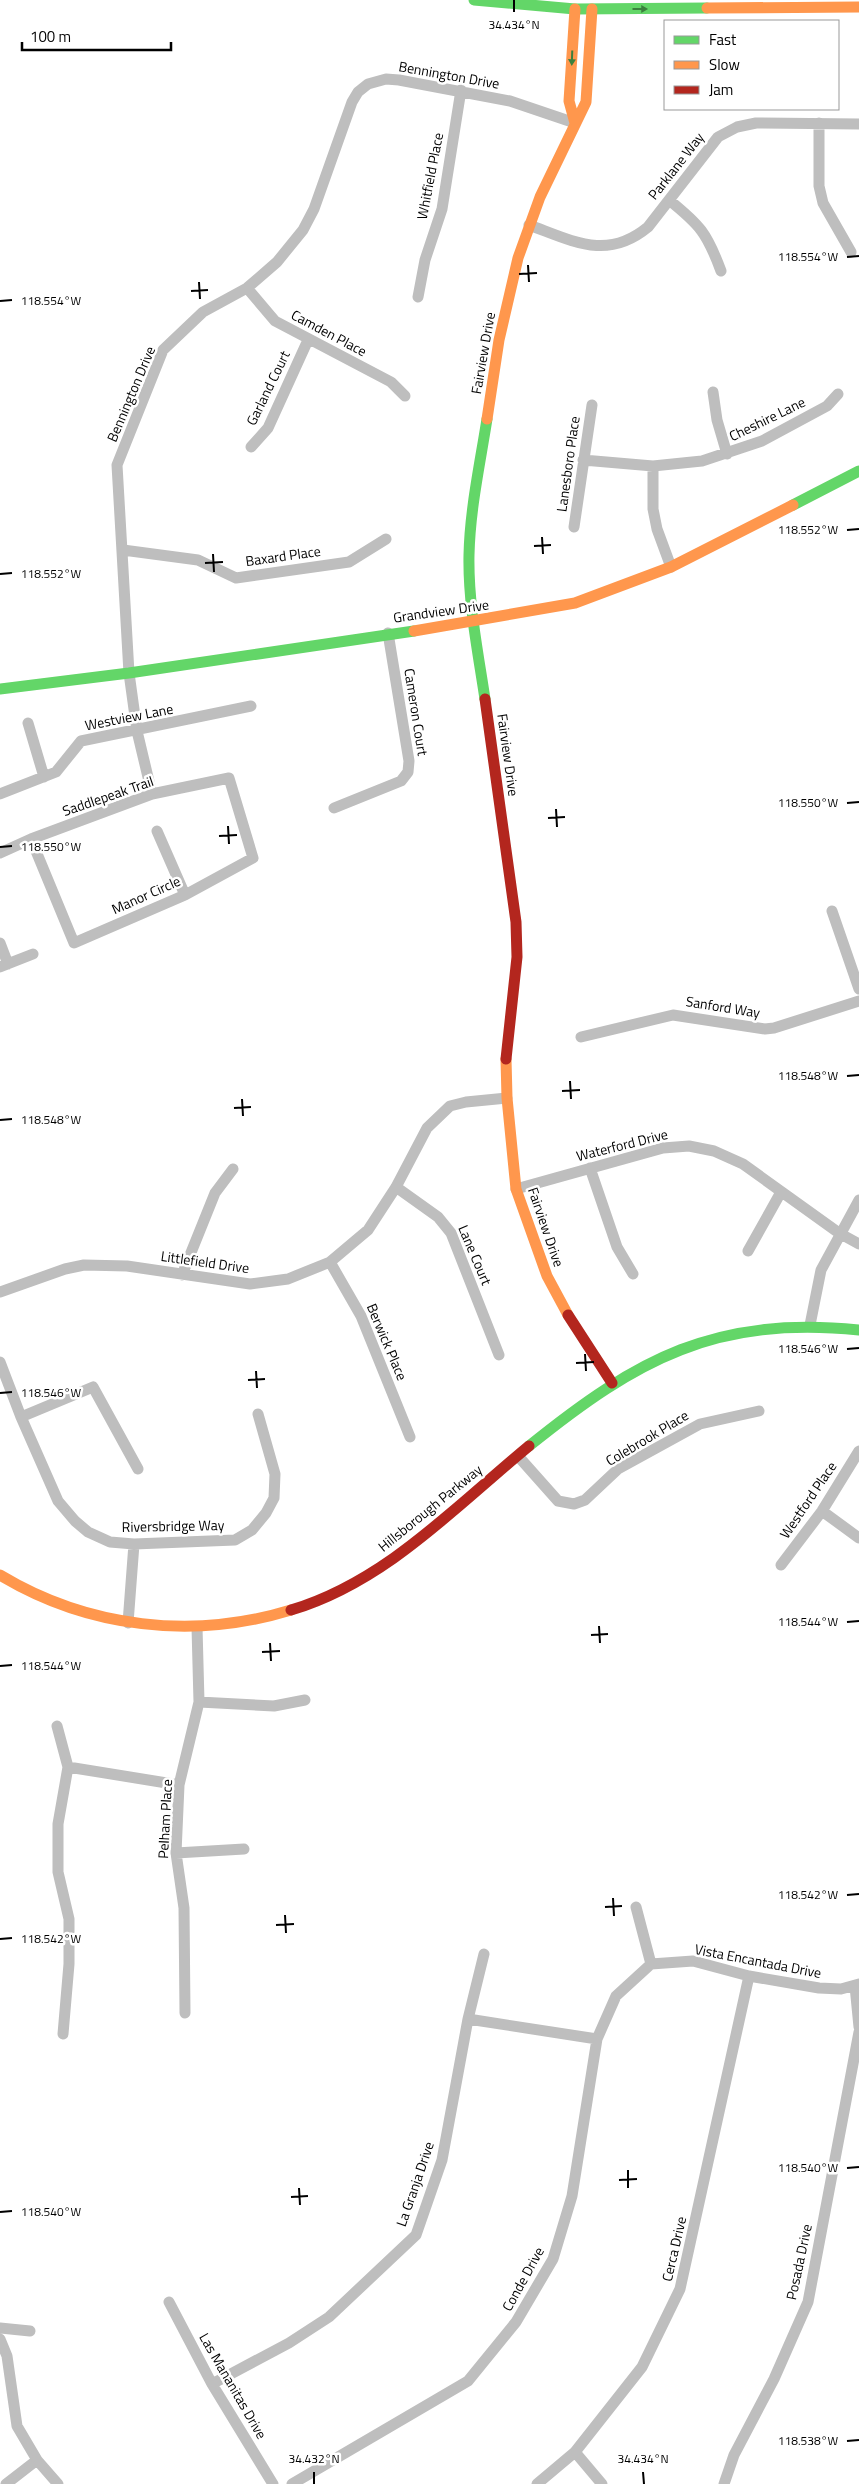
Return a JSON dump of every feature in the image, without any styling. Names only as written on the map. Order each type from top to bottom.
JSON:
[{"type":"street","points":[[474,0],[575,5],[859,7]]},
{"type":"street","name":"Fairview Drive","points":[[592,4],[586,102],[529,225],[518,258],[501,330],[473,505],[469,555],[474,622],[516,922],[517,957],[506,1058],[507,1098],[516,1190],[547,1276],[568,1315],[612,1383]]},
{"type":"street","points":[[575,5],[569,101],[575,123]]},
{"type":"street","name":"Bennington Drive","points":[[152,794],[137,731],[129,673],[117,465],[164,350],[203,312],[247,288],[277,262],[303,230],[314,209],[352,102],[358,92],[368,84],[386,79],[461,90],[510,101],[575,123]]},
{"type":"street","name":"Whitfield Place","points":[[418,297],[425,260],[442,209],[461,90]]},
{"type":"street","name":"Parklane Way","points":[[529,225],[590,246],[620,244],[637,236],[648,227],[718,137],[737,127],[756,123],[859,124]]},
{"type":"street","points":[[819,123],[819,186],[823,203],[851,252]]},
{"type":"street","points":[[669,200],[696,222],[711,245],[721,271]]},
{"type":"street","name":"Camden Place","points":[[247,288],[275,321],[308,340],[392,382],[405,396]]},
{"type":"street","name":"Garland Court","points":[[251,447],[268,428],[308,340]]},
{"type":"street","points":[[713,392],[717,420],[727,454]]},
{"type":"street","name":"Cheshire Lane","points":[[583,460],[653,466],[702,461],[762,441],[827,406],[838,394]]},
{"type":"street","name":"Lanesboro Place","points":[[574,527],[592,405]]},
{"type":"street","points":[[653,466],[653,509],[657,529],[670,567]]},
{"type":"street","name":"Grandview Drive","points":[[0,689],[129,673],[388,633],[474,622],[575,603],[622,587],[670,567],[859,471]]},
{"type":"street","name":"Baxard Place","points":[[122,550],[198,560],[236,578],[350,562],[386,539]]},
{"type":"street","name":"Cameron Court","points":[[334,808],[402,781],[408,772],[409,761],[388,633]]},
{"type":"street","name":"Westview Lane","points":[[0,794],[56,772],[81,741],[251,706]]},
{"type":"street","points":[[28,722],[44,777]]},
{"type":"street","name":"Saddlepeak Trail","points":[[0,853],[31,839],[152,794],[229,778]]},
{"type":"street","name":"Manor Circle","points":[[31,839],[74,943],[185,895],[253,858],[229,778]]},
{"type":"street","points":[[158,831],[185,895]]},
{"type":"street","points":[[832,911],[859,989]]},
{"type":"street","points":[[0,943],[4,965],[33,954]]},
{"type":"street","name":"Sanford Way","points":[[581,1037],[673,1015],[765,1029],[774,1028],[859,1001]]},
{"type":"street","name":"Littlefield Drive","points":[[0,1292],[65,1269],[84,1266],[127,1266],[250,1284],[288,1279],[330,1262],[368,1230],[396,1187],[427,1128],[450,1106],[466,1102],[507,1098]]},
{"type":"street","name":"Waterford Drive","points":[[516,1190],[663,1148],[689,1146],[714,1151],[743,1164],[839,1233],[859,1244]]},
{"type":"street","points":[[590,1168],[616,1247],[633,1274]]},
{"type":"street","points":[[182,1275],[214,1193],[233,1169]]},
{"type":"street","name":"Lane Court","points":[[396,1187],[438,1217],[451,1233],[500,1356]]},
{"type":"street","points":[[748,1251],[781,1192]]},
{"type":"street","points":[[810,1325],[821,1270],[839,1233],[859,1200]]},
{"type":"street","name":"Berwick Place","points":[[330,1262],[361,1316],[410,1437]]},
{"type":"street","name":"Hillsborough Parkway","points":[[0,1575],[23,1589],[79,1612],[128,1623],[197,1627],[235,1623],[283,1613],[347,1588],[388,1563],[518,1456],[612,1383],[675,1351],[716,1337],[749,1330],[810,1325],[859,1330]]},
{"type":"street","name":"Riversbridge Way","points":[[0,1362],[21,1418],[58,1501],[75,1522],[88,1532],[110,1542],[134,1544],[235,1540],[252,1530],[266,1513],[274,1498],[275,1474],[258,1414]]},
{"type":"street","points":[[21,1418],[93,1387],[138,1469]]},
{"type":"street","name":"Colebrook Place","points":[[518,1456],[558,1501],[574,1504],[585,1500],[618,1469],[700,1424],[759,1411]]},
{"type":"street","name":"Westford Place","points":[[781,1565],[822,1511],[859,1450]]},
{"type":"street","points":[[822,1511],[859,1538]]},
{"type":"street","points":[[128,1623],[134,1544]]},
{"type":"street","name":"Pelham Place","points":[[185,2013],[184,1908],[176,1853],[179,1785],[199,1702],[197,1627]]},
{"type":"street","points":[[199,1702],[274,1706],[305,1700]]},
{"type":"street","points":[[57,1726],[68,1767],[58,1824],[58,1872],[69,1919],[69,1964],[63,2034]]},
{"type":"street","points":[[68,1767],[179,1785]]},
{"type":"street","points":[[176,1853],[244,1849]]},
{"type":"street","points":[[636,1906],[651,1964]]},
{"type":"street","name":"La Granja Drive","points":[[212,2384],[290,2343],[329,2317],[416,2235],[442,2160],[468,2019],[484,1954]]},
{"type":"street","name":"Vista Encantada Drive","points":[[651,1964],[693,1962],[749,1976],[819,1988],[841,1989],[857,1985]]},
{"type":"street","name":"Conde Drive","points":[[292,2484],[468,2381],[516,2322],[553,2260],[572,2196],[597,2039],[616,1996],[651,1964]]},
{"type":"street","name":"Cerca Drive","points":[[537,2484],[575,2452],[642,2367],[680,2289],[749,1976]]},
{"type":"street","points":[[857,1985],[859,2027]]},
{"type":"street","points":[[468,2019],[597,2039]]},
{"type":"street","name":"Posada Drive","points":[[724,2484],[734,2455],[774,2379],[808,2302],[859,2032]]},
{"type":"street","name":"Las Mananitas Drive","points":[[169,2302],[212,2384],[274,2484]]},
{"type":"street","points":[[0,2328],[30,2331]]},
{"type":"street","points":[[0,2339],[7,2356],[6,2384],[17,2426],[37,2460],[58,2484]]},
{"type":"street","points":[[575,2452],[602,2484]]},
{"type":"street","points":[[6,2484],[37,2460]]},
{"type":"traffic: fast","points":[[474,0],[575,9],[707,8]]},
{"type":"traffic: fast","points":[[485,699],[472,609],[469,555],[473,504],[487,419]]},
{"type":"traffic: fast","points":[[793,505],[859,471]]},
{"type":"traffic: fast","points":[[0,689],[129,673],[414,631]]},
{"type":"traffic: fast","points":[[529,1446],[606,1389],[643,1367],[681,1350],[720,1337],[762,1330],[808,1327],[859,1330]]},
{"type":"traffic: slow","points":[[707,8],[859,7]]},
{"type":"traffic: slow","points":[[575,9],[569,101],[575,123]]},
{"type":"traffic: slow","points":[[487,419],[499,340],[518,258],[540,197],[586,102],[592,9]]},
{"type":"traffic: slow","points":[[414,631],[575,603],[671,567],[793,505]]},
{"type":"traffic: slow","points":[[506,1059],[507,1098],[516,1189],[547,1276],[568,1315]]},
{"type":"traffic: slow","points":[[0,1575],[34,1593],[69,1607],[105,1617],[142,1624],[179,1626],[217,1625],[291,1610]]},
{"type":"traffic: jam","points":[[485,699],[516,922],[517,957],[506,1059]]},
{"type":"traffic: jam","points":[[568,1315],[612,1383]]},
{"type":"traffic: jam","points":[[291,1610],[325,1597],[357,1581],[388,1562],[446,1517],[529,1446]]}]
